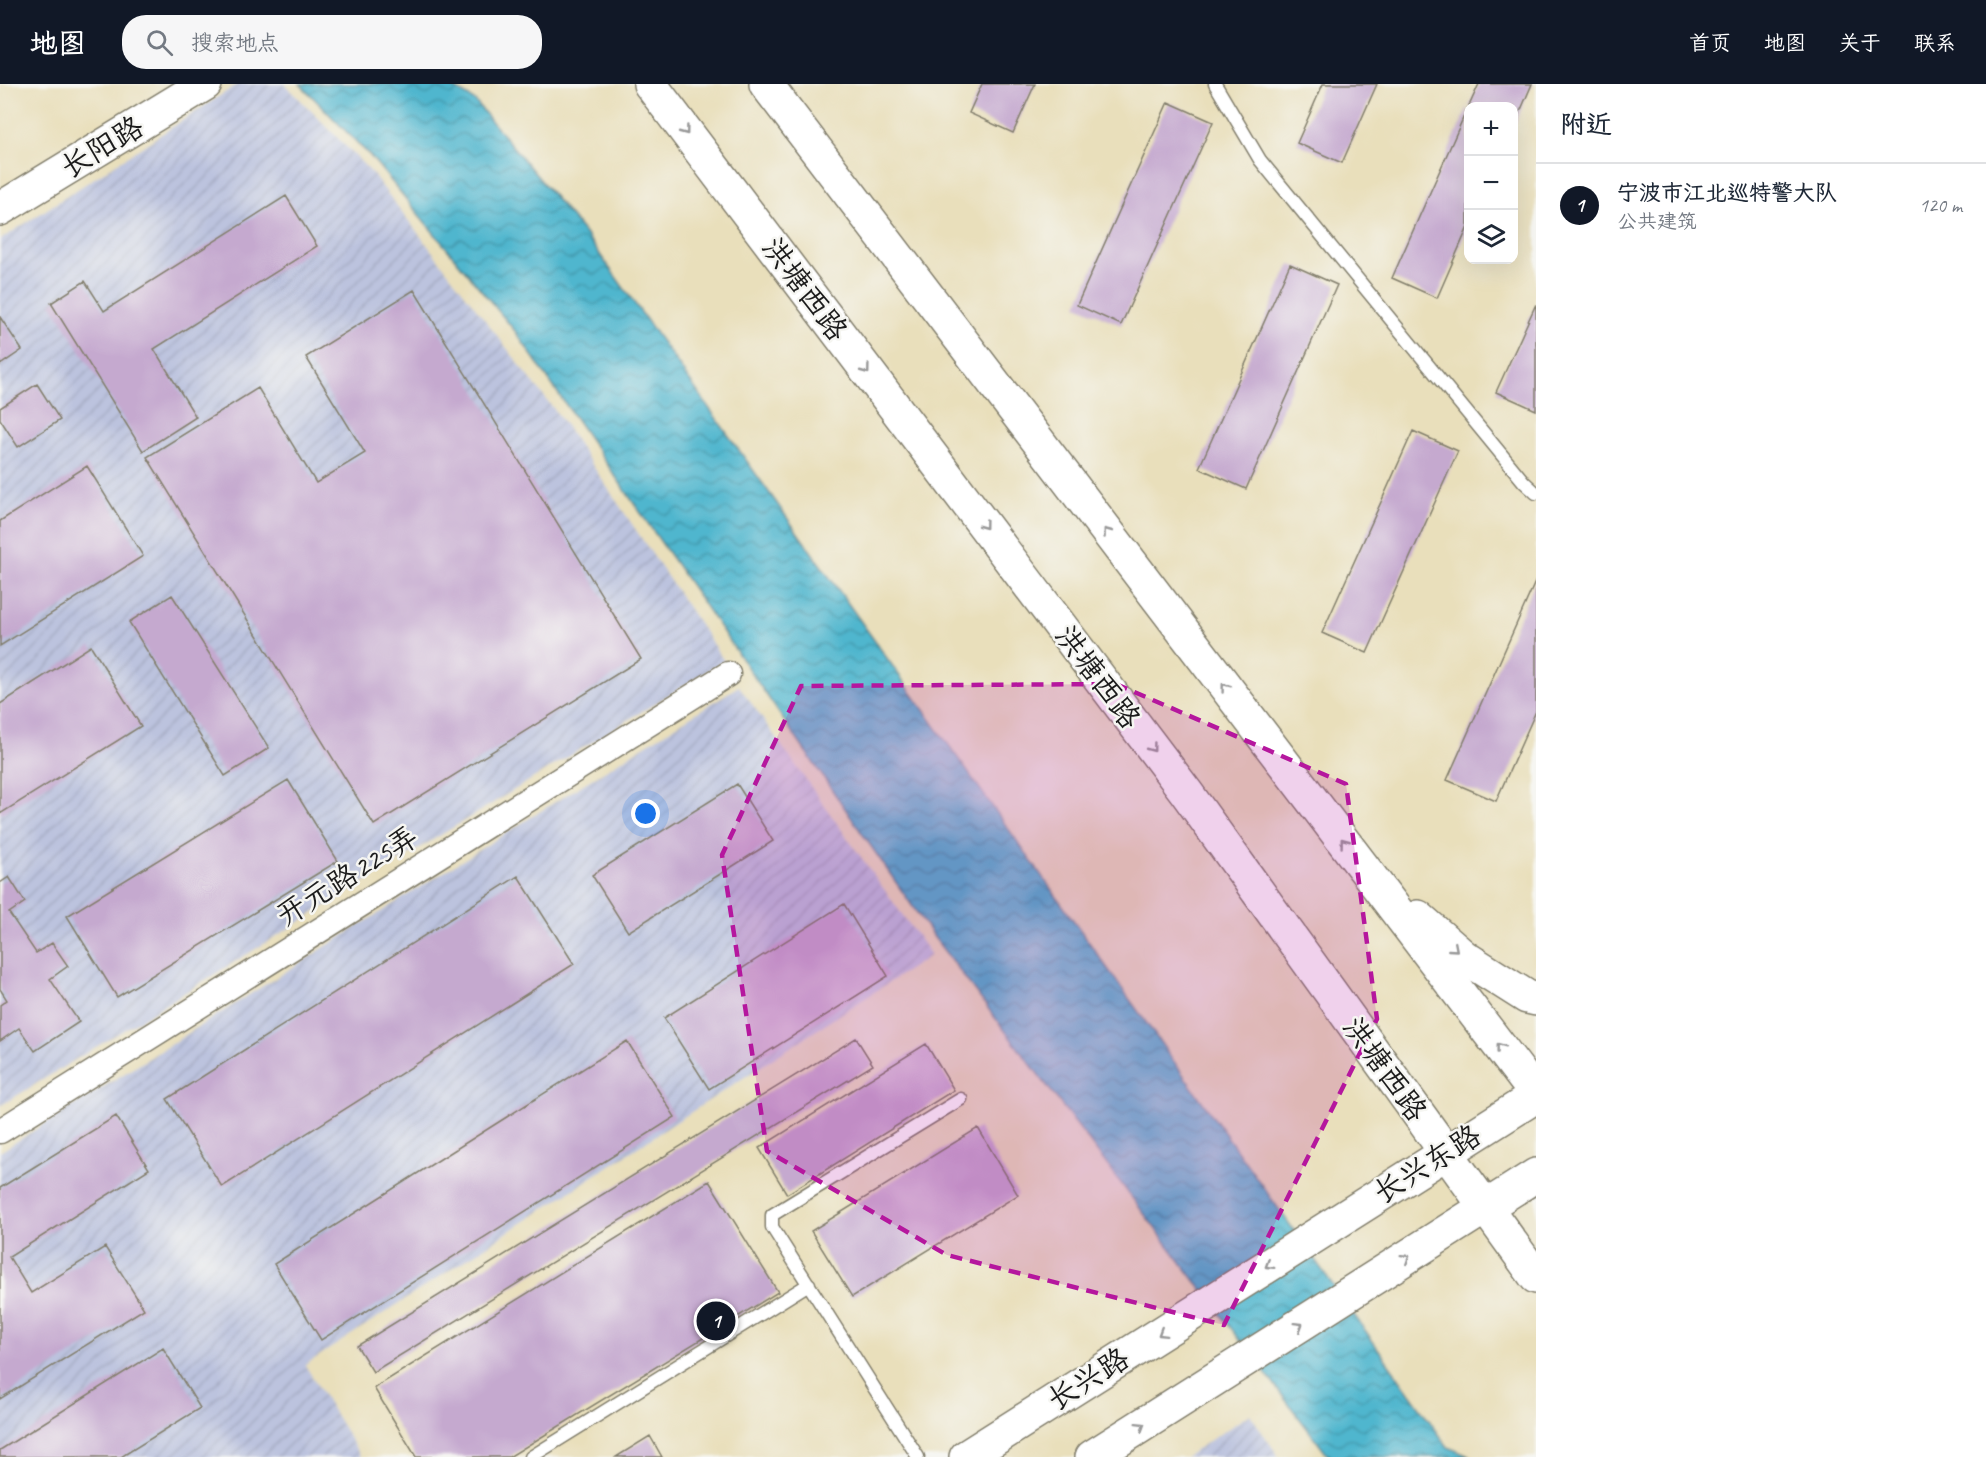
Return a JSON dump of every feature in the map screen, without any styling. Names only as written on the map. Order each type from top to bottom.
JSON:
[{"type":"main road","name":"长阳路","points":[[0,209],[205,84]]},
{"type":"main road","points":[[766,84],[1536,1095]]},
{"type":"main road","name":"洪塘西路","points":[[652,90],[1186,792],[1536,1277]]},
{"type":"main road","points":[[1363,868],[1464,957],[1527,997],[1536,999]]},
{"type":"main road","name":"长兴东路","points":[[1211,1301],[1536,1095]]},
{"type":"main road","points":[[1092,1457],[1536,1175]]},
{"type":"main road","name":"长兴路","points":[[966,1457],[1211,1301]]},
{"type":"street","name":"开元路225弄","points":[[0,1131],[728,674]]},
{"type":"lane","points":[[1215,84],[1260,160],[1524,482],[1536,493]]},
{"type":"lane","points":[[918,1457],[772,1227],[772,1215],[961,1099]]},
{"type":"lane","points":[[531,1457],[809,1284]]},
{"type":"highlighted area","points":[[1116,684],[1346,784],[1377,1019],[1224,1325],[947,1255],[767,1151],[722,855],[801,686]]},
{"type":"shaded area","points":[[238,84],[285,84],[371,172],[560,417],[724,661],[0,1106],[0,240]]},
{"type":"shaded area","points":[[739,686],[931,955],[305,1365],[361,1457],[0,1457],[0,1152]]},
{"type":"shaded area","points":[[1250,1414],[1279,1457],[1185,1457]]},
{"type":"water","points":[[300,84],[448,84],[474,100],[586,235],[1448,1447],[1471,1457],[1329,1457],[933,936],[515,331],[372,158]]},
{"type":"building","points":[[982,84],[1035,84],[1013,133],[969,113]]},
{"type":"building","points":[[1323,84],[1377,84],[1342,163],[1297,143]]},
{"type":"building","points":[[1479,84],[1532,84],[1518,117],[1518,102],[1471,102]]},
{"type":"building","points":[[1168,102],[1213,122],[1121,325],[1077,305]]},
{"type":"building","points":[[1464,116],[1464,236],[1437,298],[1392,278]]},
{"type":"building","points":[[286,196],[317,246],[154,349],[196,417],[143,451],[51,303],[85,281],[104,311]]},
{"type":"building","points":[[1290,264],[1337,285],[1246,489],[1199,468]]},
{"type":"building","points":[[414,290],[641,659],[374,825],[147,457],[258,388],[316,483],[365,453],[306,357]]},
{"type":"building","points":[[1536,304],[1536,410],[1496,392]]},
{"type":"building","points":[[0,317],[22,350],[0,365]]},
{"type":"building","points":[[37,384],[60,420],[18,447],[0,419],[0,408]]},
{"type":"building","points":[[1413,431],[1458,451],[1367,653],[1322,633]]},
{"type":"building","points":[[87,466],[143,556],[0,646],[0,521]]},
{"type":"building","points":[[1536,580],[1536,711],[1496,801],[1447,780]]},
{"type":"building","points":[[172,595],[269,748],[225,776],[129,622]]},
{"type":"building","points":[[91,646],[141,726],[0,814],[0,704]]},
{"type":"building","points":[[288,780],[338,861],[117,997],[67,916]]},
{"type":"building","points":[[737,784],[773,841],[628,932],[592,875]]},
{"type":"building","points":[[518,876],[574,964],[222,1187],[167,1099]]},
{"type":"building","points":[[9,877],[25,902],[9,913],[36,953],[52,943],[68,966],[50,979],[79,1022],[35,1051],[19,1028],[0,1041],[0,1005],[7,1000],[0,989],[0,883]]},
{"type":"building","points":[[844,904],[888,976],[709,1089],[664,1018]]},
{"type":"building","points":[[856,1038],[873,1065],[373,1372],[357,1346]]},
{"type":"building","points":[[627,1041],[675,1117],[321,1340],[274,1264]]},
{"type":"building","points":[[926,1044],[954,1090],[787,1194],[759,1148]]},
{"type":"building","points":[[116,1116],[149,1169],[9,1257],[31,1293],[105,1247],[144,1309],[0,1399],[0,1188]]},
{"type":"building","points":[[978,1128],[1018,1195],[852,1297],[811,1231]]},
{"type":"building","points":[[709,1181],[778,1292],[509,1457],[416,1457],[374,1388]]},
{"type":"building","points":[[163,1348],[200,1408],[121,1457],[0,1457],[0,1450]]},
{"type":"building","points":[[650,1436],[662,1457],[616,1457]]},
{"type":"place","name":"宁波市江北巡特警大队","points":[[716,1321]]}]
